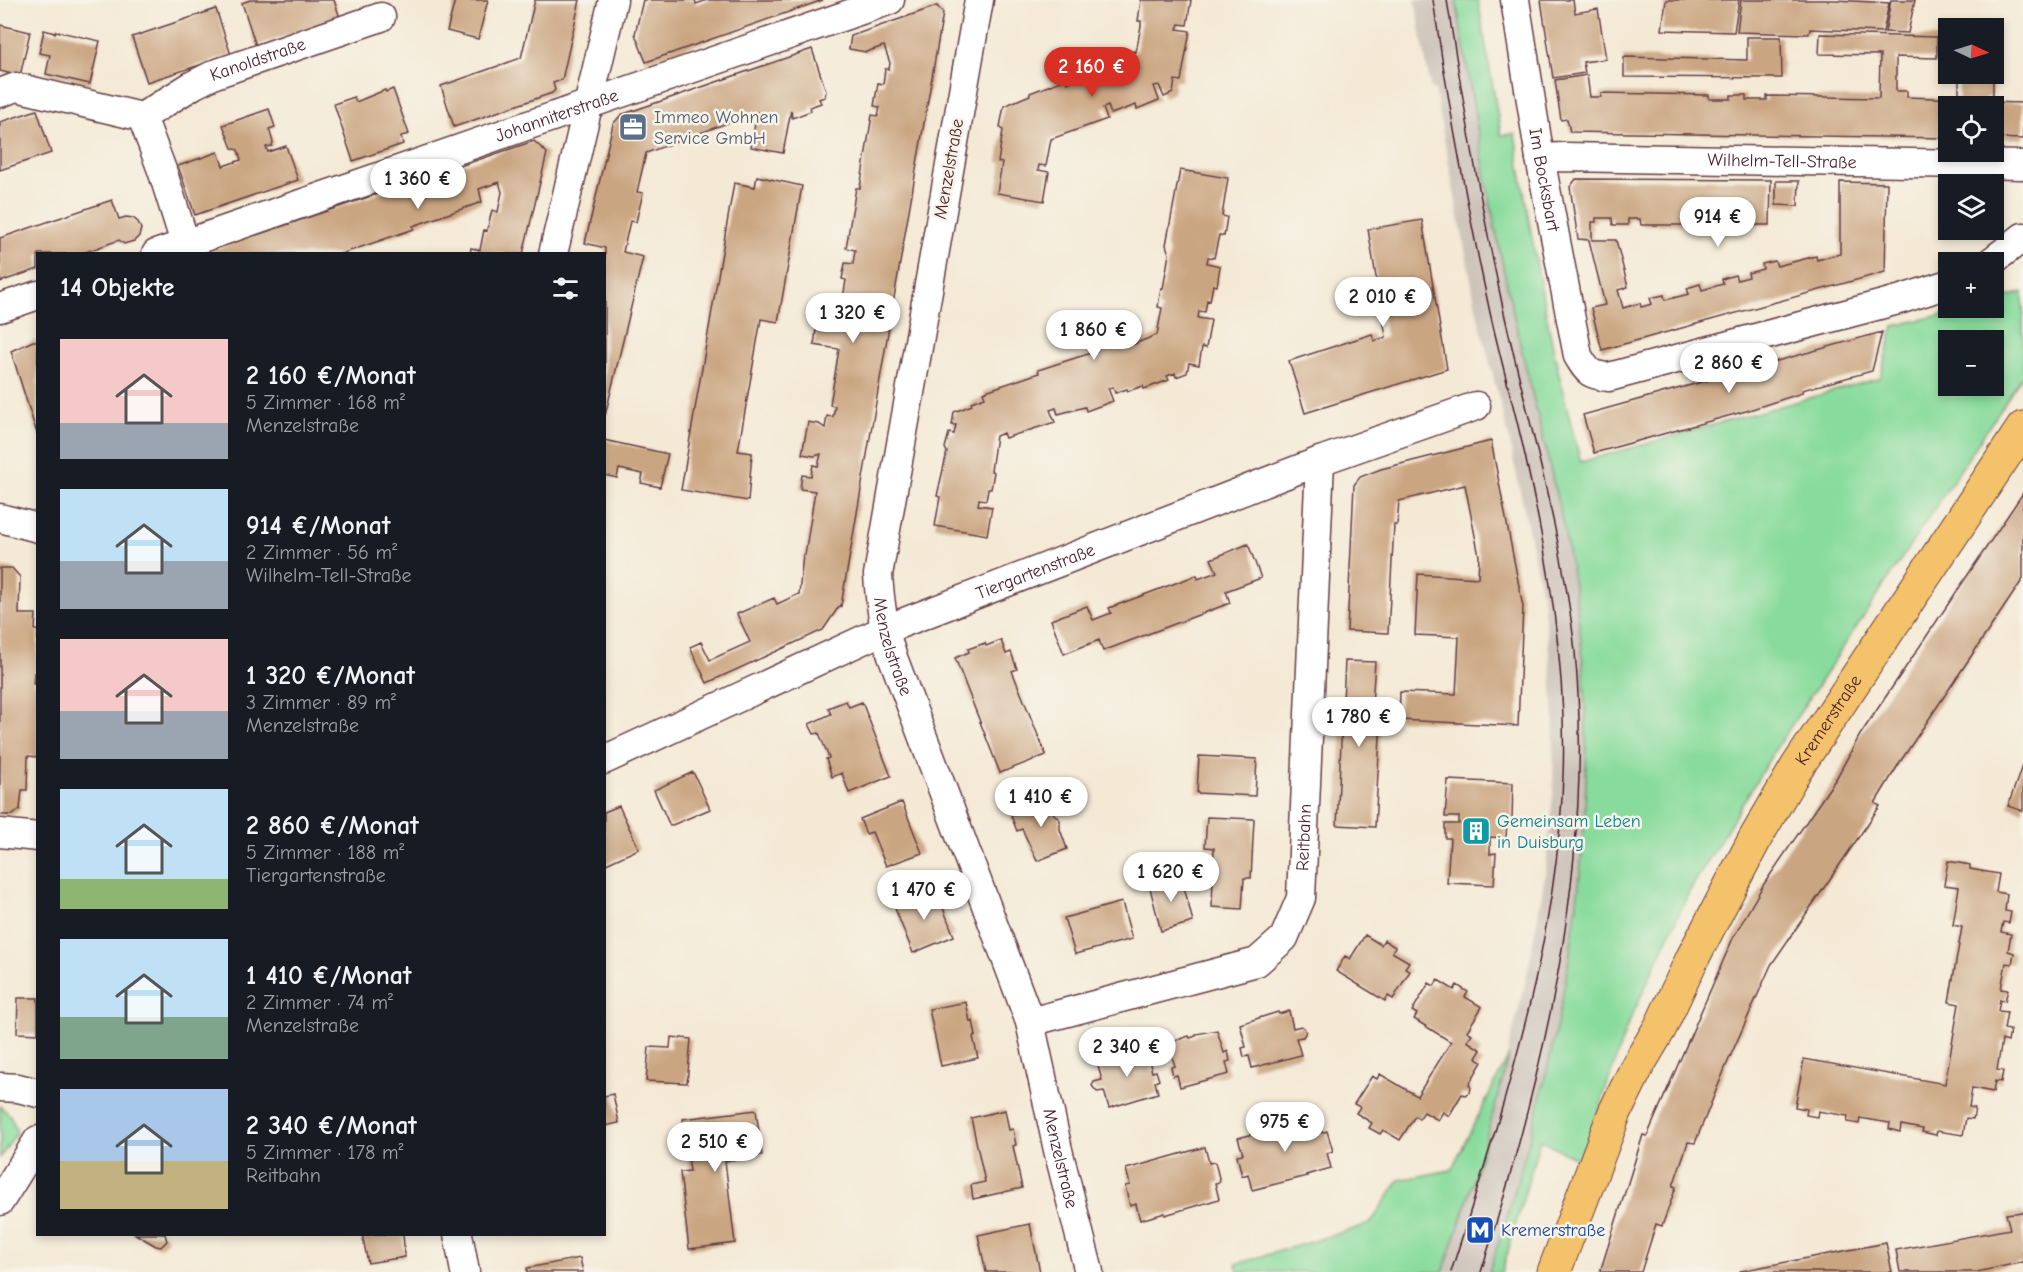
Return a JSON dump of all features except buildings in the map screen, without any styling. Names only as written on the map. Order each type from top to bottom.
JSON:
[{"type":"main road","name":"Kremerstraße","points":[[1554,1272],[1615,1112],[1638,1065],[1660,1028],[1720,902],[1797,767],[2023,428]]},
{"type":"main road","name":"Kremerstraße","points":[[1578,1272],[1609,1177],[1649,1070],[1660,1028]]},
{"type":"street","points":[[553,252],[613,0]]},
{"type":"street","name":"Johanniterstraße","points":[[161,252],[890,0]]},
{"type":"street","name":"Menzelstraße","points":[[979,0],[878,575],[884,630],[1030,1022],[1058,1150],[1089,1272]]},
{"type":"street","name":"Im Bocksbart","points":[[1515,0],[1540,158],[1578,356],[1585,369],[1593,375],[1609,377],[1902,299],[1938,287]]},
{"type":"street","name":"Kanoldstraße","points":[[142,117],[215,74],[381,17]]},
{"type":"street","points":[[0,93],[16,87],[142,117],[162,170],[185,243]]},
{"type":"street","name":"Wilhelm-Tell-Straße","points":[[1540,158],[2023,165]]},
{"type":"street","points":[[2004,252],[2023,237]]},
{"type":"street","points":[[0,308],[36,296]]},
{"type":"street","name":"Tiergartenstraße","points":[[606,759],[884,630],[1320,461],[1476,406]]},
{"type":"street","name":"Reitbahn","points":[[1030,1022],[1257,963],[1284,938],[1301,898],[1320,461]]},
{"type":"street","points":[[0,518],[36,527]]},
{"type":"street","points":[[0,833],[36,837]]},
{"type":"street","points":[[0,1087],[36,1092]]},
{"type":"street","points":[[0,1201],[36,1143]]},
{"type":"street","points":[[458,1236],[465,1272]]},
{"type":"shaded area","points":[[1415,0],[1456,0],[1482,158],[1511,305],[1547,453],[1575,592],[1586,712],[1583,835],[1579,891],[1569,953],[1548,1069],[1524,1165],[1489,1272],[1443,1272],[1482,1154],[1526,980],[1545,876],[1553,794],[1554,722],[1551,670],[1543,599],[1508,434],[1477,312],[1435,90],[1431,90]]},
{"type":"green space","points":[[1456,0],[1478,0],[1501,135],[1515,134],[1543,299],[1560,381],[1581,462],[1880,378],[1894,326],[1938,316],[1938,318],[2004,318],[2004,298],[2023,292],[2023,375],[1773,753],[1689,892],[1626,1029],[1582,1161],[1540,1140],[1502,1272],[1489,1272],[1534,1121],[1553,1044],[1568,966],[1579,888],[1585,809],[1586,731],[1582,652],[1570,565],[1553,479],[1504,270]]},
{"type":"green space","points":[[1509,1055],[1470,1192],[1443,1272],[1238,1272],[1236,1264],[1370,1224],[1399,1180],[1451,1170]]},
{"type":"green space","points":[[0,1106],[10,1115],[17,1132],[0,1158]]},
{"type":"tram line","points":[[1433,0],[1473,231],[1542,538],[1555,617],[1564,737],[1559,840],[1538,966],[1507,1089],[1451,1272]]},
{"type":"tram line","points":[[1447,0],[1495,270],[1562,565],[1575,652],[1579,731],[1578,810],[1571,888],[1559,966],[1544,1044],[1525,1120],[1481,1272]]},
{"type":"place","name":"Immeo Wohnen Service GmbH","points":[[633,127]]},
{"type":"place","name":"Gemeinsam Leben in Duisburg","points":[[1476,831]]},
{"type":"place","name":"Kremerstraße","points":[[1480,1230]]}]
